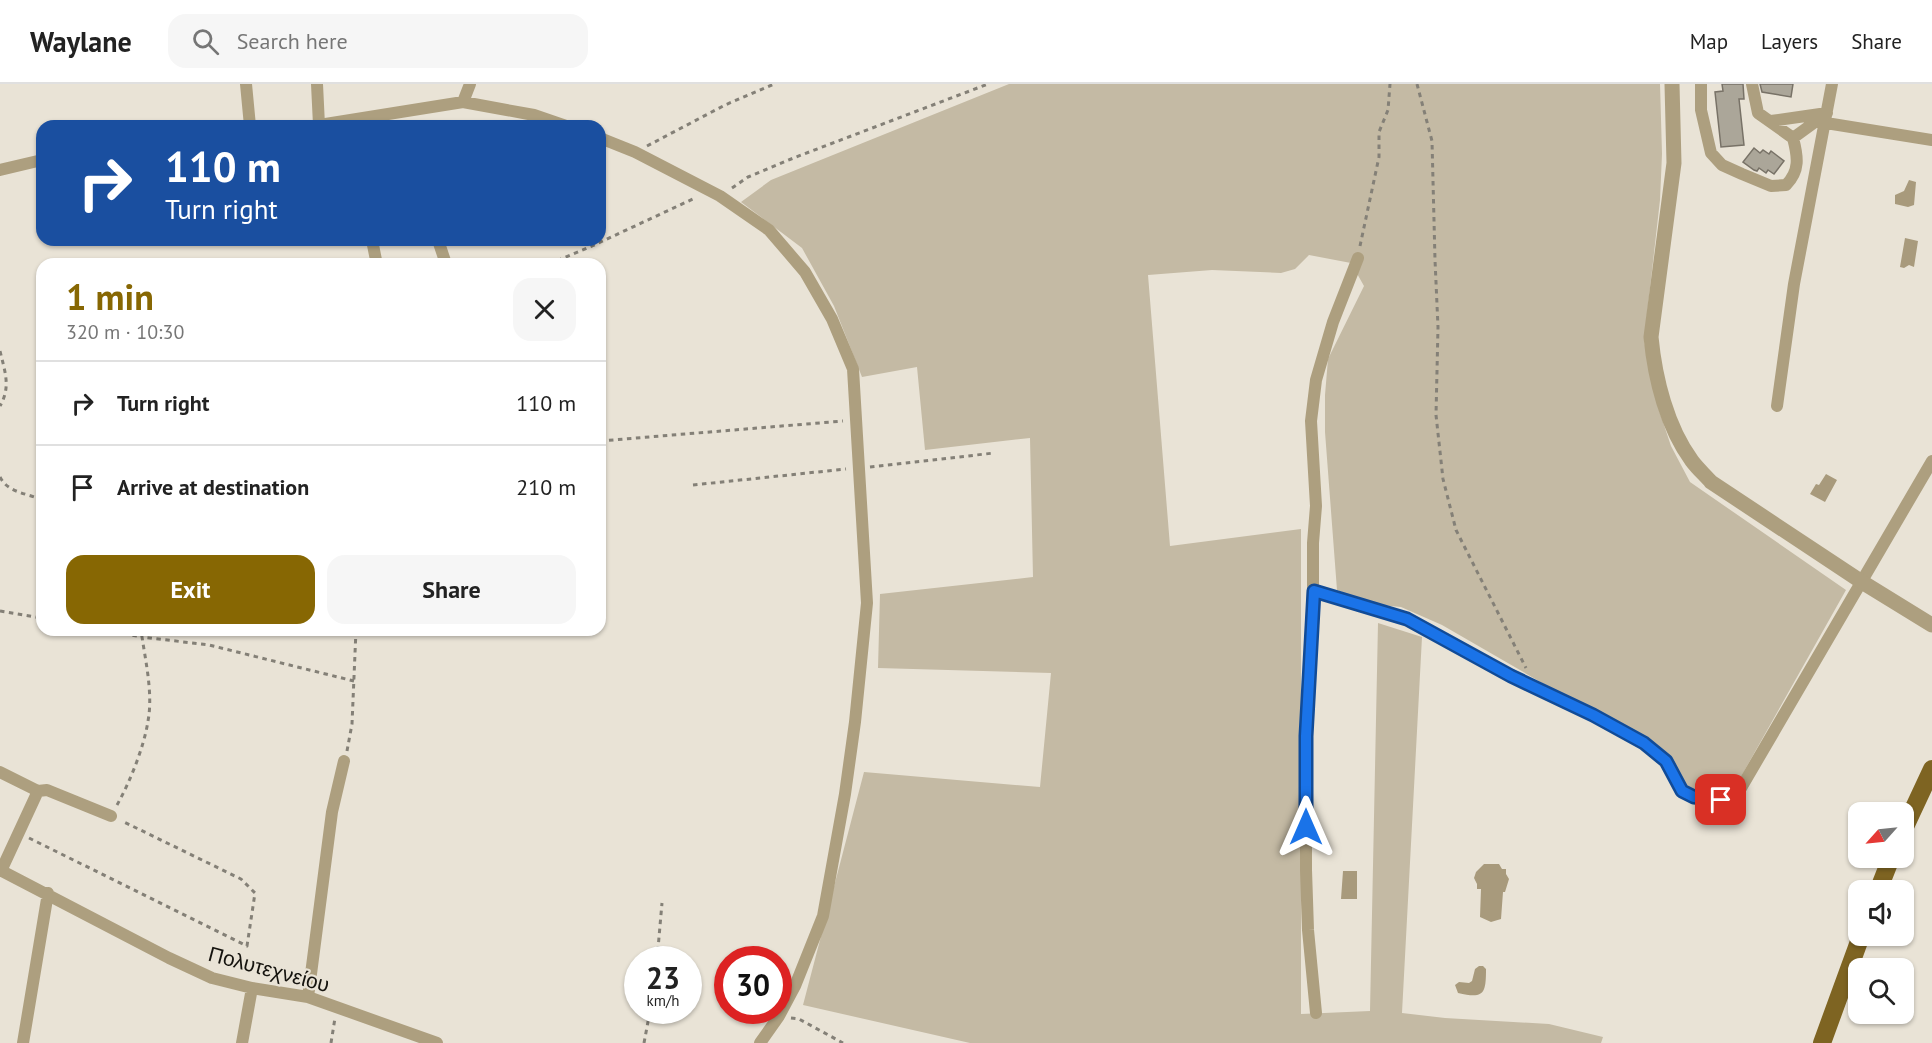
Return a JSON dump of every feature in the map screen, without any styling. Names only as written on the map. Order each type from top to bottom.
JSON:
[{"type":"main road","points":[[1914,807],[1932,770]]},
{"type":"main road","points":[[1822,1043],[1857,946]]},
{"type":"street","points":[[246,84],[249,120]]},
{"type":"street","points":[[316,120],[317,84]]},
{"type":"street","points":[[463,84],[463,102]]},
{"type":"street","points":[[463,102],[470,84]]},
{"type":"street","points":[[1672,84],[1674,163],[1651,337],[1654,361],[1667,410],[1679,440],[1693,462],[1711,482],[1862,582],[1932,625]]},
{"type":"street","points":[[1701,84],[1701,110],[1711,153],[1722,165],[1771,186],[1786,185],[1794,177],[1797,165],[1793,138],[1758,113],[1752,84]]},
{"type":"street","points":[[1777,406],[1794,284],[1832,84]]},
{"type":"street","points":[[377,120],[463,102],[534,115],[549,120]]},
{"type":"street","points":[[1793,138],[1826,118]]},
{"type":"street","points":[[1771,121],[1826,118],[1932,140]]},
{"type":"street","points":[[606,140],[635,152],[715,193],[769,230],[805,272],[832,319],[853,369],[867,603],[845,794],[823,916],[792,992]]},
{"type":"street","points":[[0,170],[36,161]]},
{"type":"street","points":[[1316,1013],[1308,930],[1306,870],[1306,736],[1316,506],[1311,421],[1316,380],[1333,322],[1358,258]]},
{"type":"street","points":[[1314,591],[1407,619],[1511,676],[1593,715],[1656,751],[1666,761],[1682,791],[1694,797],[1721,800],[1733,795],[1741,788],[1932,461]]},
{"type":"street","points":[[308,997],[332,812],[344,761]]},
{"type":"street","points":[[0,772],[38,791],[47,790],[111,816]]},
{"type":"street","points":[[1,870],[38,791]]},
{"type":"street","name":"Πολυτεχνείου","points":[[1,870],[212,978],[252,988],[308,997],[437,1043]]},
{"type":"street","points":[[23,1043],[48,893]]},
{"type":"street","points":[[242,1043],[252,988]]},
{"type":"street","points":[[760,1043],[773,1024]]},
{"type":"path","points":[[635,152],[725,105],[774,84]]},
{"type":"path","points":[[606,240],[748,177],[988,84]]},
{"type":"path","points":[[1358,258],[1379,157],[1379,132],[1388,110],[1390,84]]},
{"type":"path","points":[[1417,84],[1432,141],[1438,327],[1436,415],[1443,479],[1456,530],[1536,688]]},
{"type":"path","points":[[563,258],[592,246]]},
{"type":"path","points":[[0,351],[5,370],[7,394],[0,406]]},
{"type":"path","points":[[606,441],[857,420]]},
{"type":"path","points":[[693,485],[994,453]]},
{"type":"path","points":[[0,477],[4,484],[16,492],[36,498]]},
{"type":"path","points":[[0,611],[36,617]]},
{"type":"path","points":[[137,636],[209,645],[354,681]]},
{"type":"path","points":[[344,761],[352,724],[356,636]]},
{"type":"path","points":[[18,833],[247,946],[255,893],[241,879],[111,816],[130,781],[148,721],[148,675],[142,637]]},
{"type":"path","points":[[658,946],[662,903]]},
{"type":"path","points":[[331,1043],[337,1008]]},
{"type":"path","points":[[792,1018],[799,1019],[843,1043]]},
{"type":"path","points":[[644,1043],[648,1024]]},
{"type":"shaded area","points":[[1009,84],[1660,84],[1662,154],[1660,200],[1644,341],[1659,410],[1671,446],[1690,482],[1846,590],[1734,789],[1714,797],[1684,788],[1665,754],[1442,625],[1401,607],[1370,604],[1337,590],[1325,432],[1325,395],[1328,359],[1364,286],[1351,263],[1309,255],[1295,269],[1281,273],[1212,270],[1148,275],[1170,546],[1301,529],[1301,1014],[1370,1011],[1378,623],[1422,637],[1402,1013],[1549,1024],[1603,1037],[1601,1043],[970,1043],[803,1005],[864,772],[1040,787],[1051,673],[878,668],[880,594],[1033,577],[1030,438],[925,450],[917,367],[862,377],[834,306],[802,248],[741,202],[771,180]]},
{"type":"shaded area","points":[[1909,180],[1916,182],[1914,205],[1908,207],[1895,204],[1895,195],[1904,191]]},
{"type":"shaded area","points":[[1905,238],[1918,241],[1914,267],[1909,265],[1904,268],[1900,267]]},
{"type":"shaded area","points":[[1826,474],[1837,480],[1825,502],[1810,494]]},
{"type":"shaded area","points":[[1484,864],[1499,864],[1502,869],[1506,869],[1509,879],[1505,892],[1503,892],[1501,919],[1491,922],[1480,917],[1481,889],[1477,889],[1474,878],[1476,872]]},
{"type":"shaded area","points":[[1343,871],[1357,871],[1357,899],[1341,899]]},
{"type":"shaded area","points":[[1479,966],[1486,969],[1482,993],[1473,995],[1458,993],[1455,985],[1459,982],[1472,981],[1475,969]]},
{"type":"building","points":[[1722,84],[1743,84],[1744,99],[1739,99],[1744,145],[1721,147],[1715,92],[1723,91]]},
{"type":"building","points":[[1760,84],[1793,84],[1791,97],[1762,92]]},
{"type":"building","points":[[1754,148],[1760,153],[1763,150],[1769,154],[1771,151],[1784,161],[1774,174],[1768,170],[1766,173],[1759,168],[1757,171],[1754,170],[1743,162]]},
{"type":"route","points":[[1306,827],[1306,736],[1314,591],[1407,619],[1436,633],[1511,676],[1593,715],[1644,743],[1666,761],[1682,791],[1694,797],[1721,800]]}]
